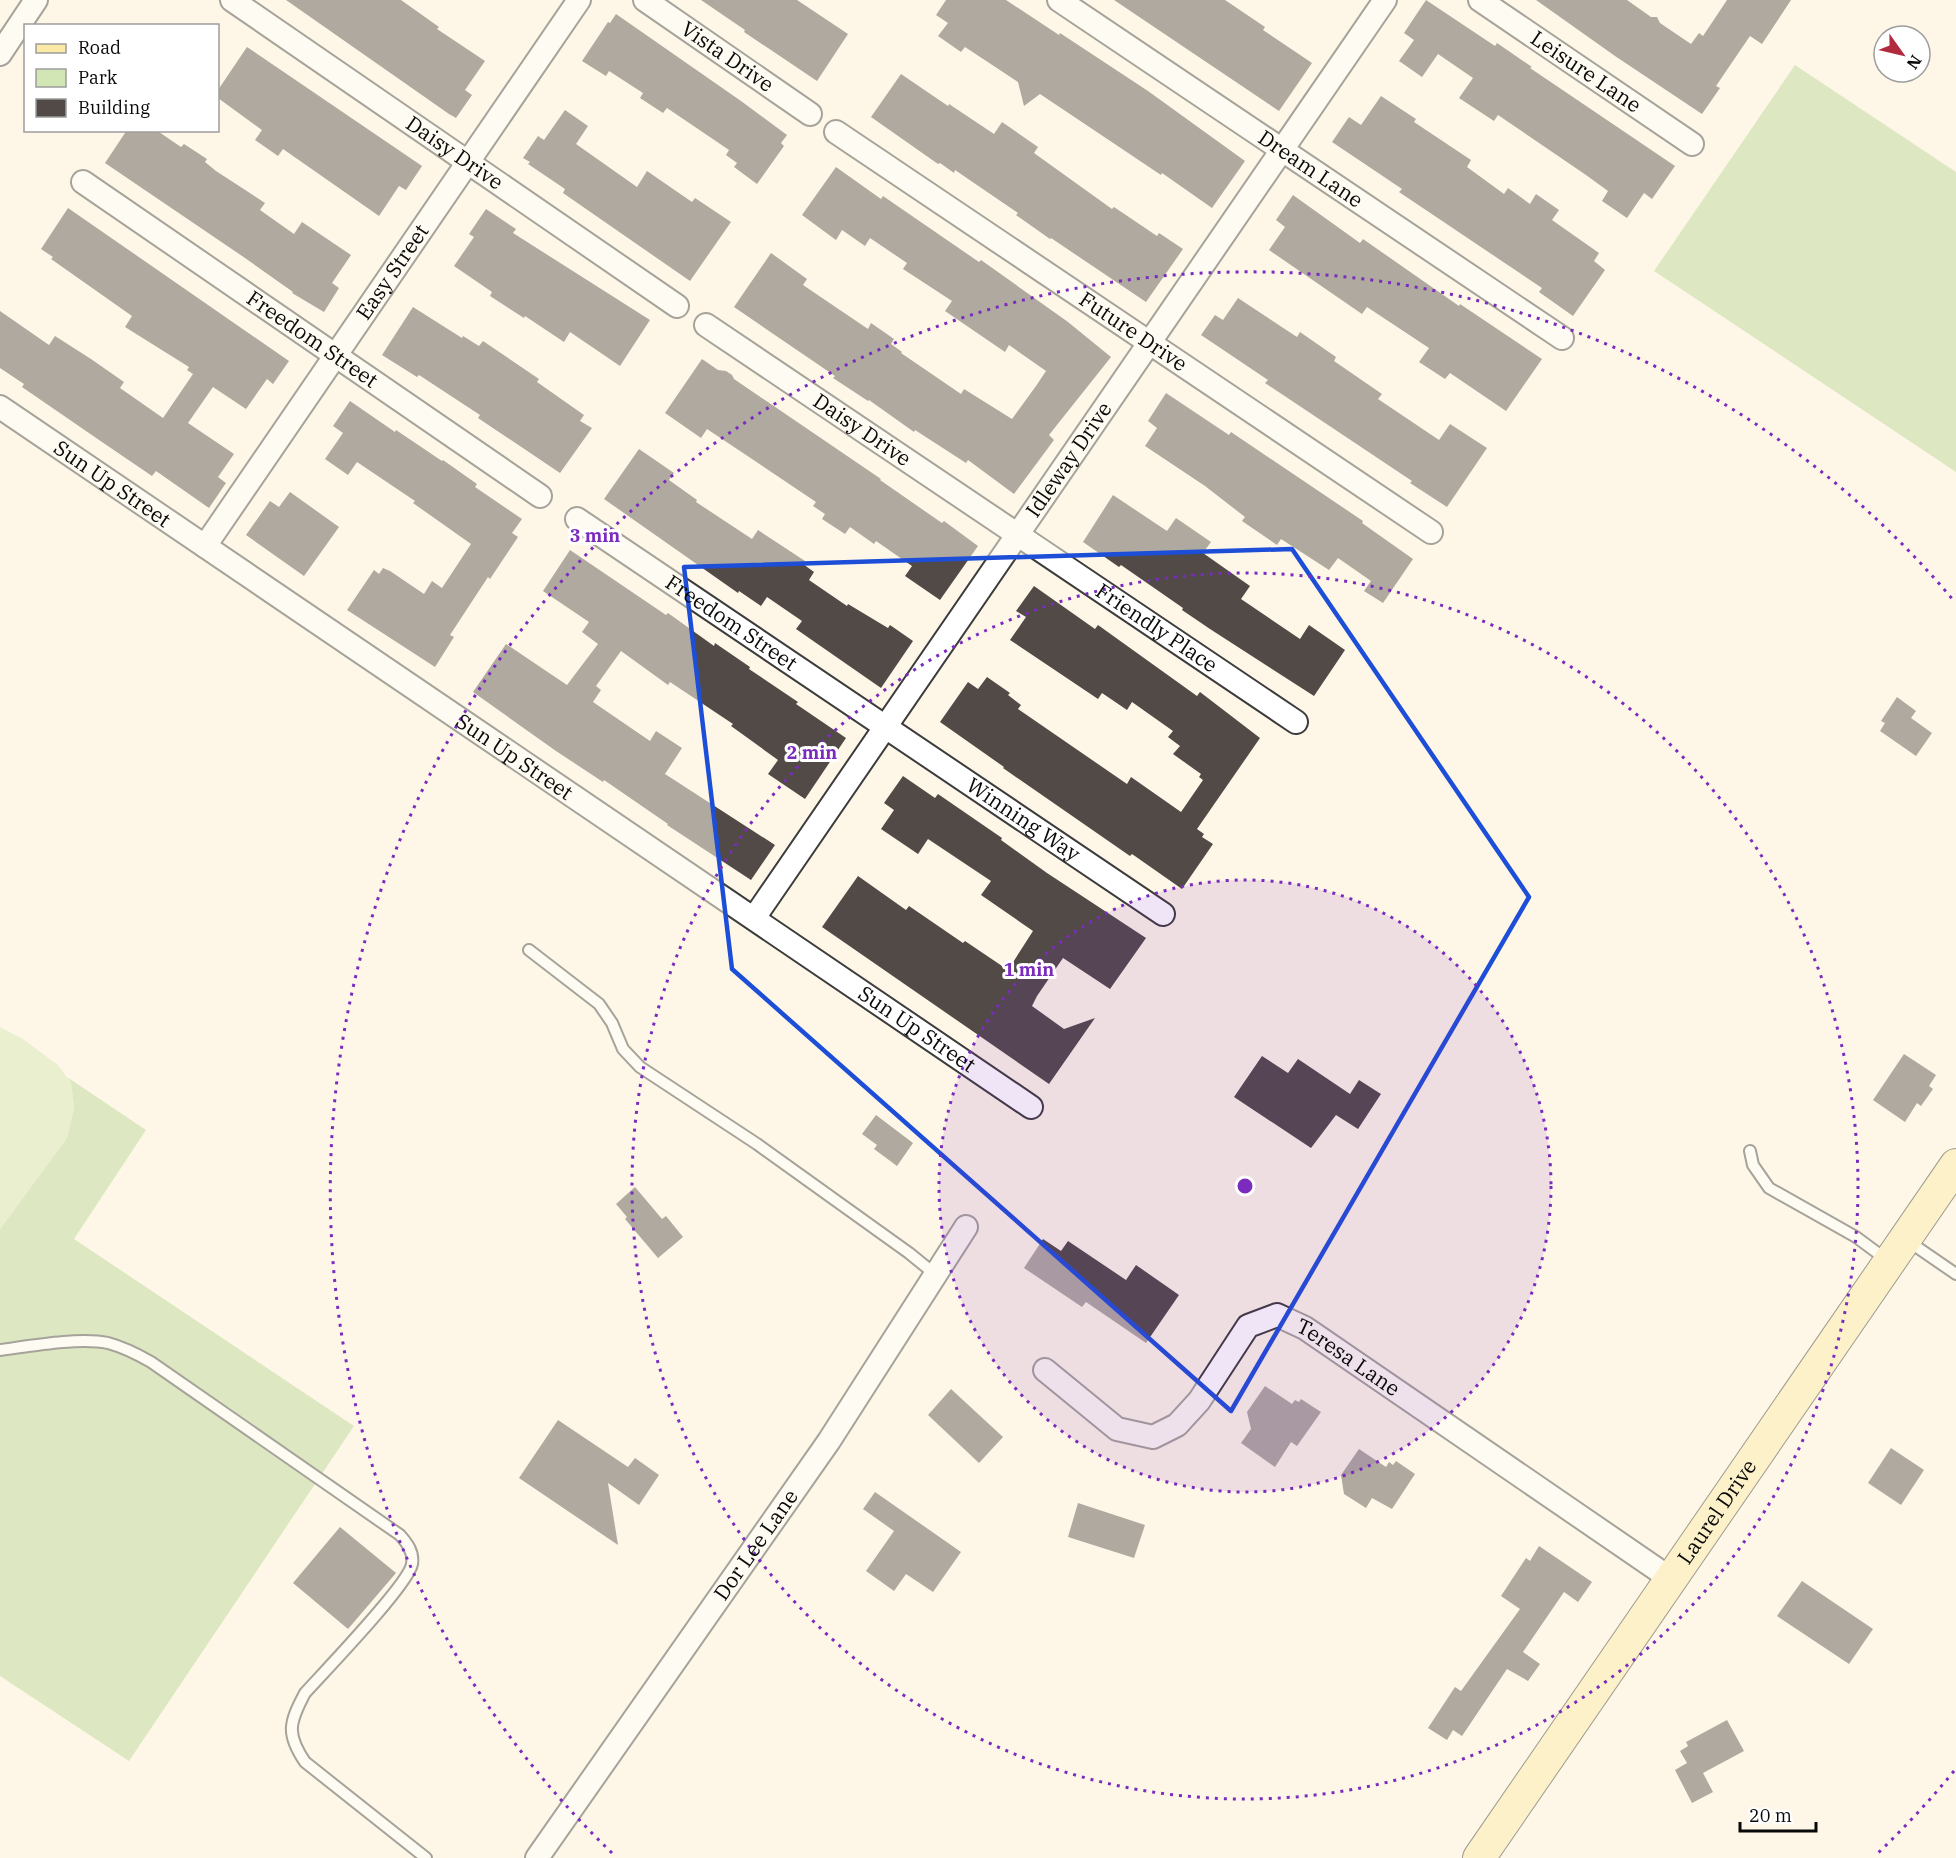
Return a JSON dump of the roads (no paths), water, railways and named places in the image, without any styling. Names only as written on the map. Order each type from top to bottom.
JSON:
[{"type":"street","points":[[0,54],[36,0]]},
{"type":"street","name":"Daisy Drive","points":[[232,0],[676,306]]},
{"type":"street","name":"Easy Street","points":[[205,546],[579,0]]},
{"type":"street","name":"Vista Drive","points":[[645,0],[810,114]]},
{"type":"street","name":"Dream Lane","points":[[1059,0],[1562,338]]},
{"type":"street","name":"Idleway Drive","points":[[754,918],[1385,0]]},
{"type":"street","name":"Leisure Lane","points":[[1480,0],[1692,144]]},
{"type":"street","name":"Future Drive","points":[[836,132],[1431,532]]},
{"type":"street","name":"Freedom Street","points":[[83,183],[540,496]]},
{"type":"street","name":"Daisy Drive","points":[[706,325],[1017,535]]},
{"type":"street","name":"Sun Up Street","points":[[0,407],[439,708],[754,918],[1031,1107]]},
{"type":"street","name":"Freedom Street","points":[[577,519],[885,727]]},
{"type":"street","name":"Friendly Place","points":[[1017,535],[1296,722]]},
{"type":"street","name":"Winning Way","points":[[885,727],[1163,914]]},
{"type":"street","name":"Laurel Drive","points":[[1479,1858],[1956,1166]]},
{"type":"street","name":"Dor Lee Lane","points":[[537,1858],[829,1441],[966,1227]]},
{"type":"street","name":"Teresa Lane","points":[[1045,1370],[1118,1429],[1153,1437],[1177,1425],[1199,1401],[1248,1326],[1277,1315],[1305,1328],[1671,1579]]},
{"type":"lane","points":[[528,950],[599,1004],[612,1023],[623,1049],[640,1067],[757,1144],[909,1253],[936,1275]]},
{"type":"lane","points":[[1750,1151],[1753,1164],[1769,1188],[1856,1238],[1898,1250],[1956,1275]]},
{"type":"lane","points":[[0,1350],[65,1342],[106,1343],[130,1350],[151,1362],[400,1535],[410,1547],[412,1565],[397,1589],[305,1693],[295,1712],[290,1733],[295,1747],[305,1762],[426,1858]]}]
